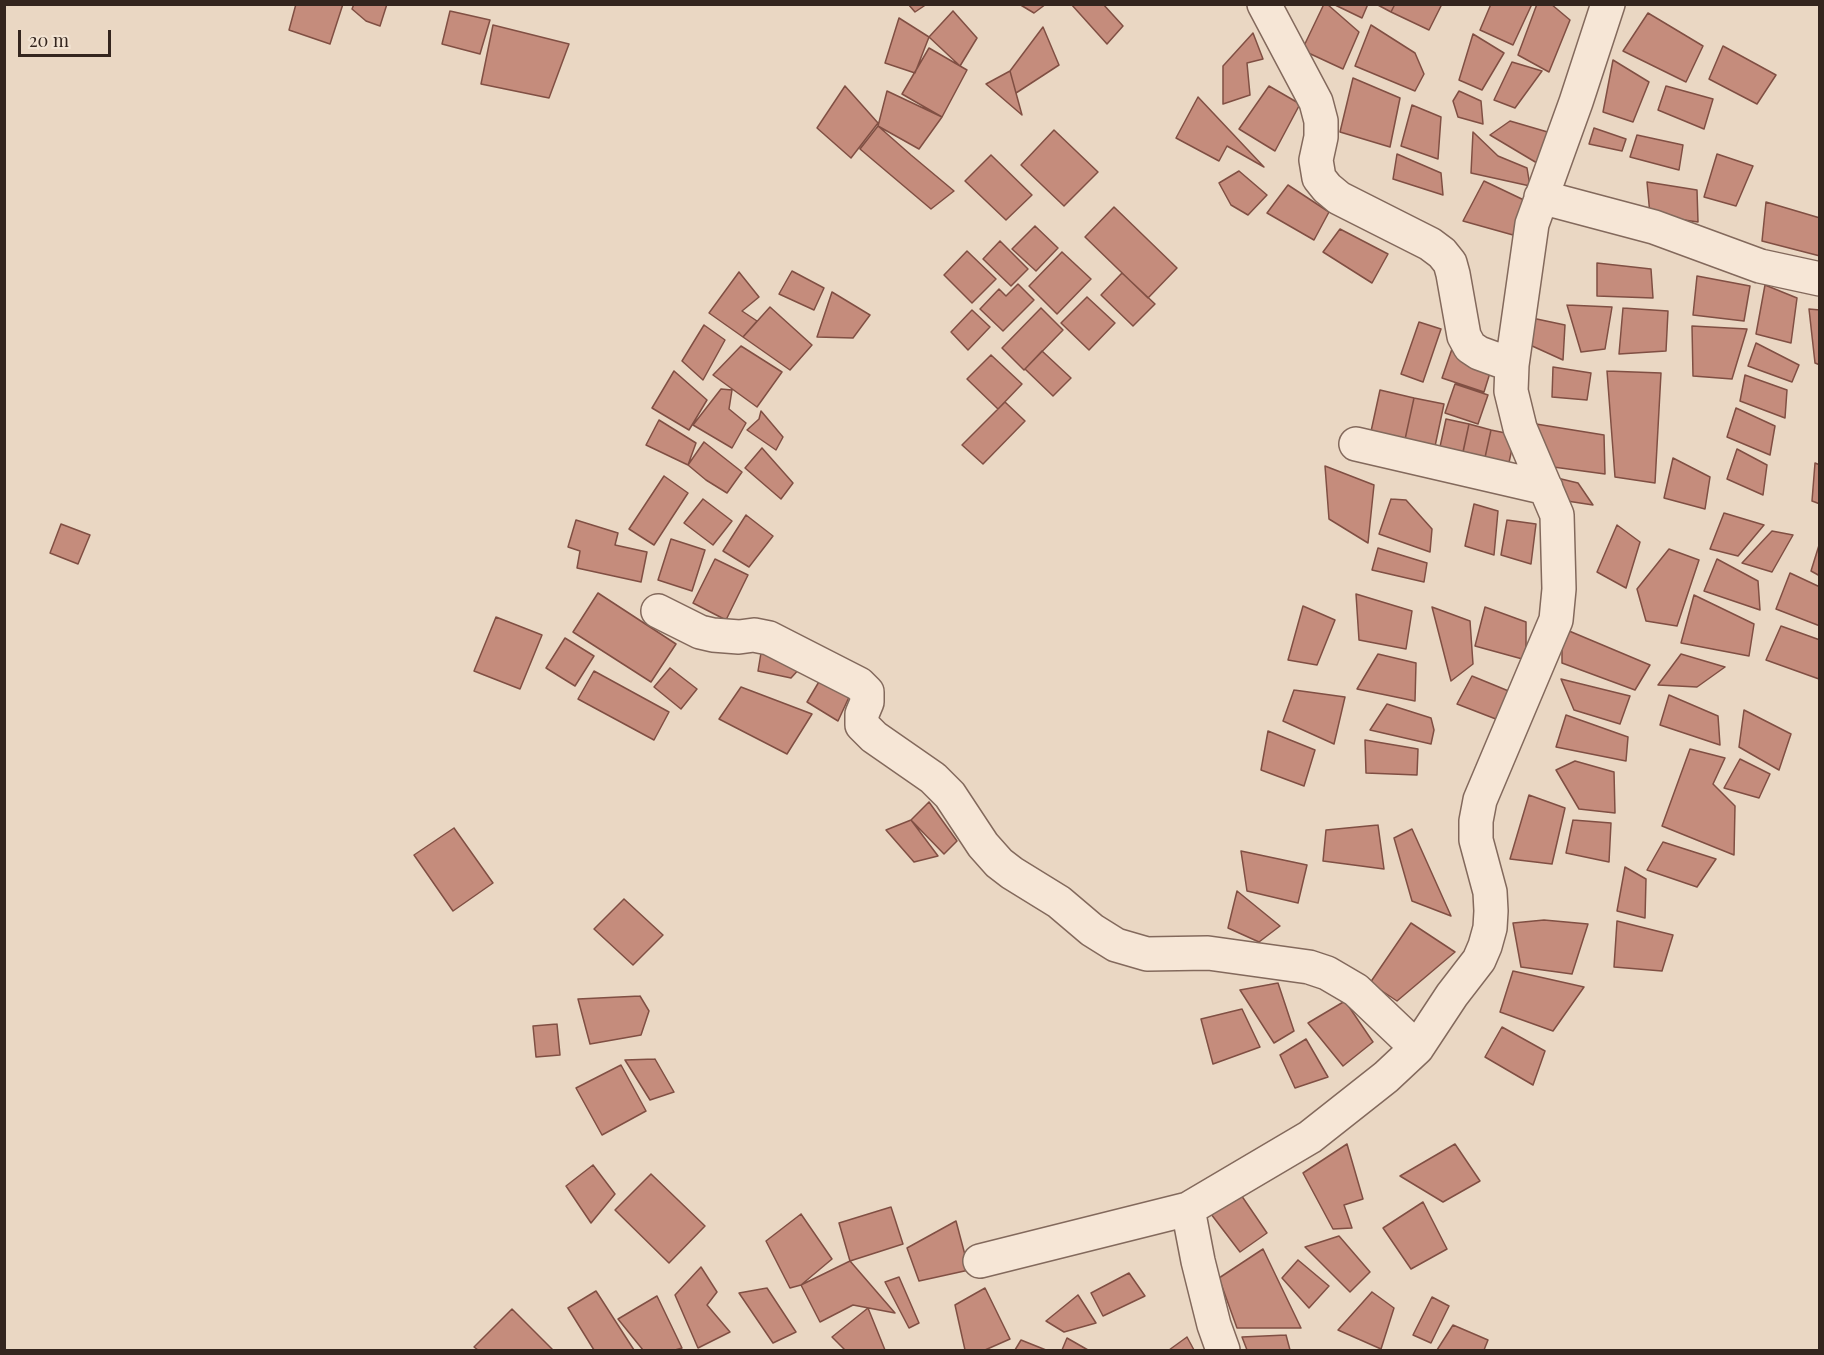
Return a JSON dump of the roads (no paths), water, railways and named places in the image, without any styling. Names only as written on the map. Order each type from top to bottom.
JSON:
[{"type":"street","points":[[1264,4],[1316,102],[1322,121],[1316,160],[1319,178],[1339,198],[1430,244],[1442,253],[1450,263],[1464,336],[1470,347],[1479,353],[1512,365]]},
{"type":"street","points":[[980,1261],[1188,1209],[1310,1137],[1386,1077],[1417,1048],[1452,995],[1479,960],[1490,927],[1490,892],[1476,840],[1476,821],[1480,800],[1556,620],[1560,556],[1557,515],[1515,411],[1511,391],[1512,365],[1532,224],[1608,4]]},
{"type":"street","points":[[1541,197],[1654,227],[1760,266],[1820,279]]},
{"type":"street","points":[[1356,444],[1546,488]]},
{"type":"street","points":[[658,611],[700,632],[713,635],[739,637],[754,635],[769,638],[859,684],[867,692],[862,725],[933,778],[950,795],[983,845],[999,863],[1059,902],[1092,930],[1116,945],[1147,954],[1208,953],[1310,967],[1334,976],[1356,990],[1417,1048]]},
{"type":"street","points":[[1188,1209],[1198,1261],[1214,1325],[1223,1350]]}]
